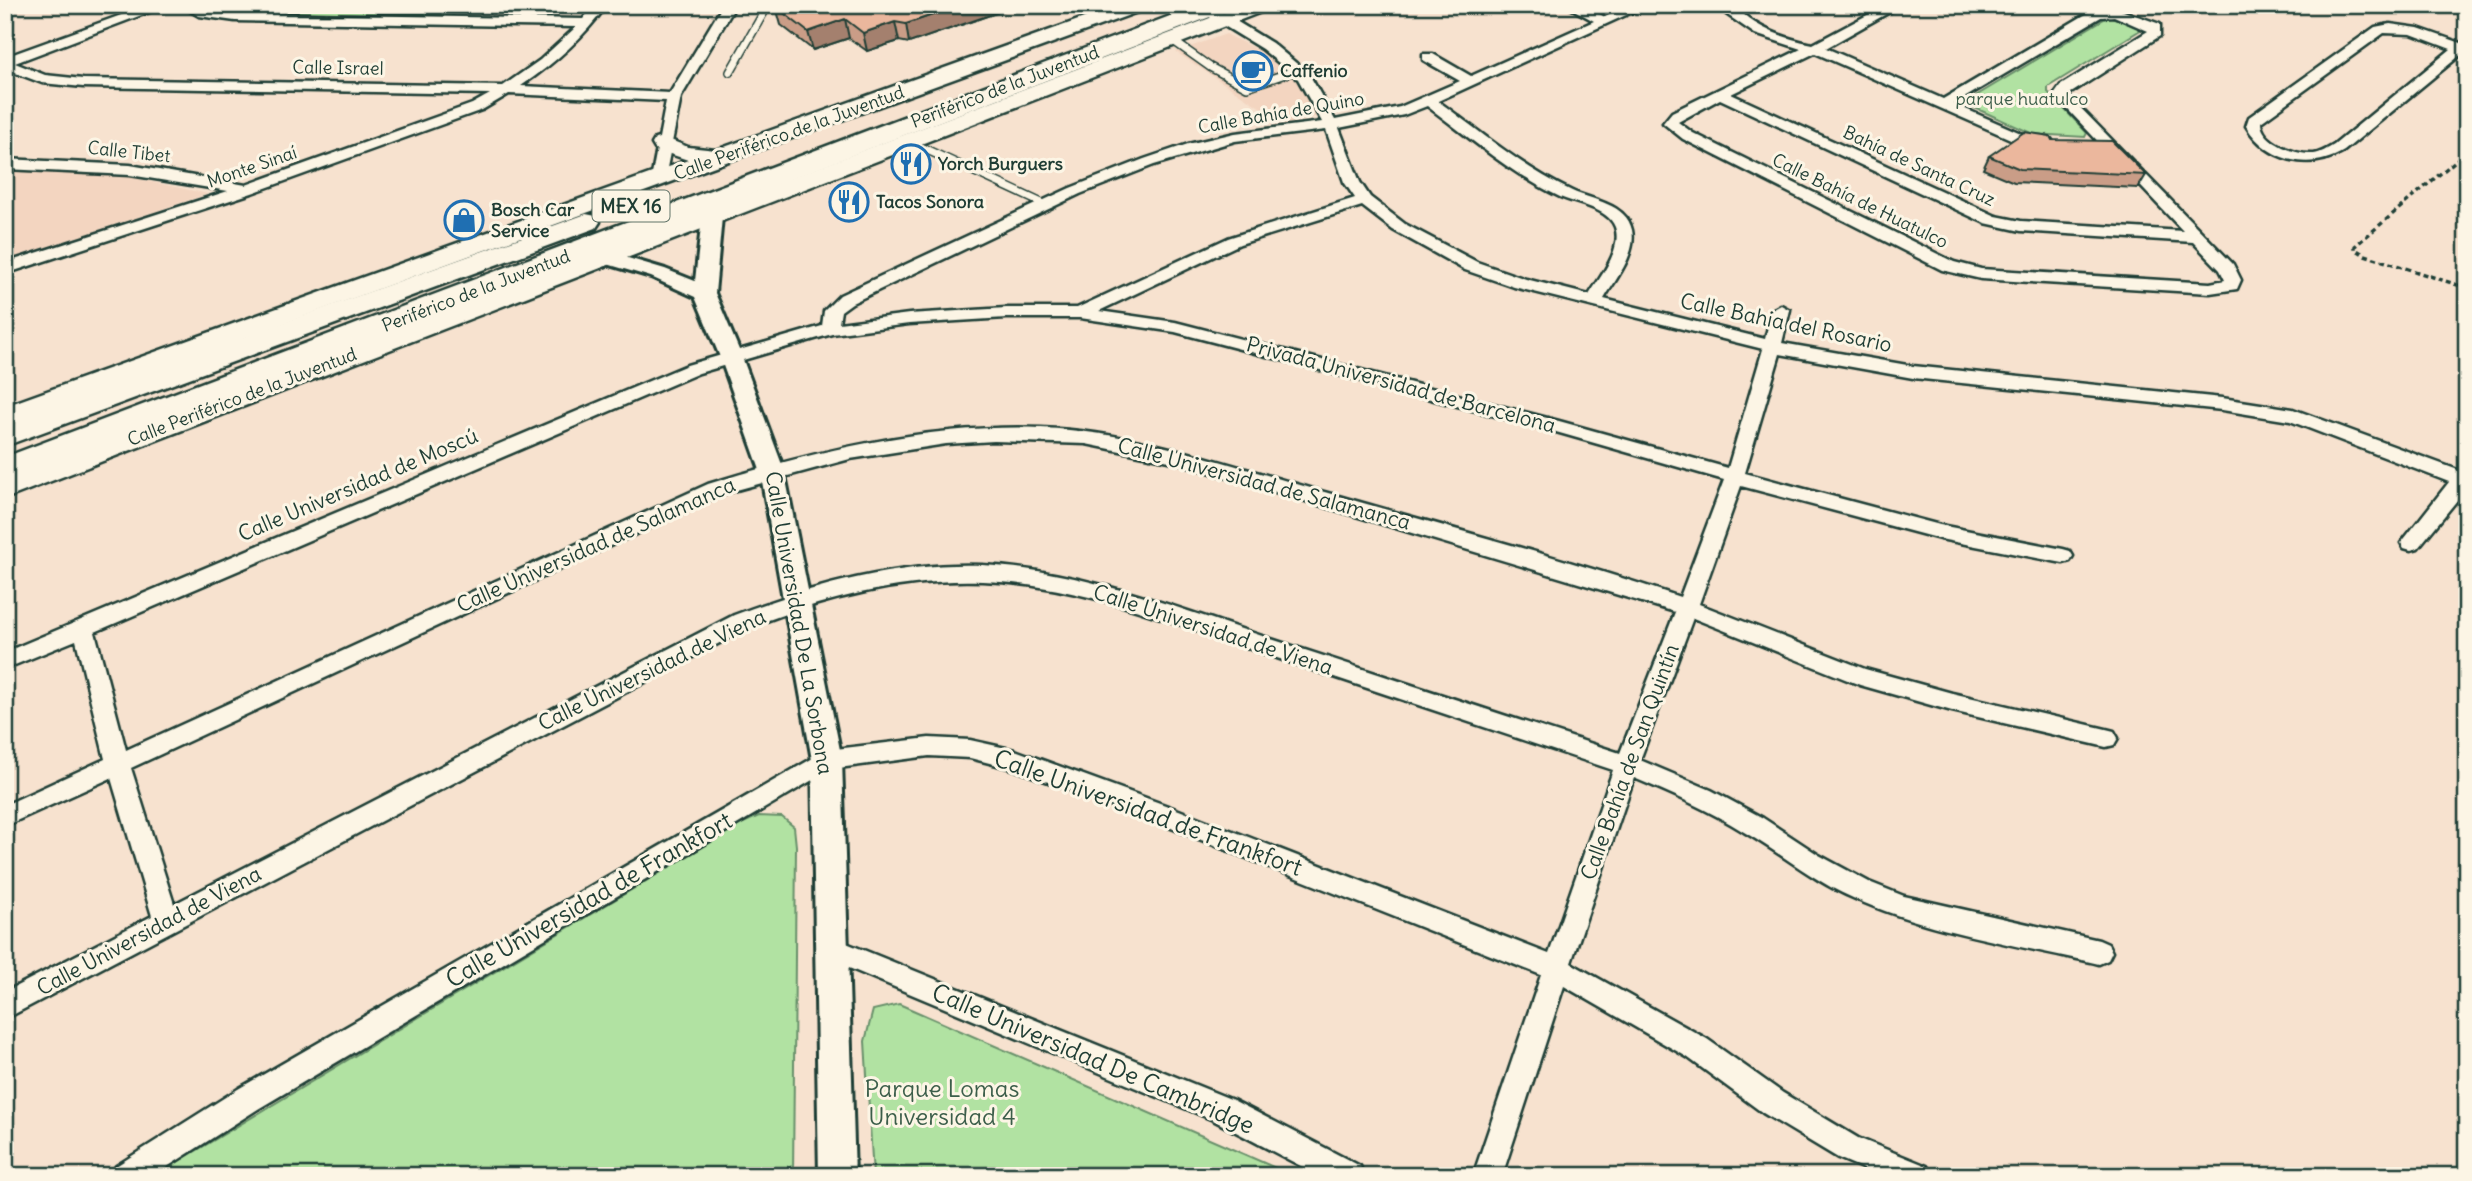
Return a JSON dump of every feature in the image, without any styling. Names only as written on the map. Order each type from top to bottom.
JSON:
[{"type":"highway","name":"Periférico de la Juventud","points":[[5,435],[1168,5]]},
{"type":"highway","name":"Periférico de la Juventud","points":[[5,470],[458,298],[708,211],[1218,11]]},
{"type":"highway","points":[[338,294],[562,231]]},
{"type":"highway","points":[[337,360],[458,298]]},
{"type":"main road","name":"Calle Periférico de la Juventud","points":[[5,416],[1139,5]]},
{"type":"main road","points":[[708,211],[908,141],[1171,40],[1218,11],[1262,5]]},
{"type":"main road","points":[[663,144],[683,153],[720,158]]},
{"type":"main road","name":"Calle Periférico de la Juventud","points":[[5,489],[337,360],[599,251]]},
{"type":"street","points":[[5,63],[162,5]]},
{"type":"street","points":[[186,5],[204,13],[236,17],[587,23]]},
{"type":"street","points":[[450,21],[464,5]]},
{"type":"street","name":"Monte Sinaí","points":[[5,269],[247,190],[448,119],[507,90],[565,47],[601,5]]},
{"type":"street","points":[[659,180],[663,144],[674,97],[730,5]]},
{"type":"street","points":[[1571,5],[1604,21]]},
{"type":"street","name":"Calle Bahía de Quino","points":[[831,329],[829,315],[838,303],[1046,205],[1149,162],[1193,147],[1274,130],[1331,125],[1404,111],[1642,5]]},
{"type":"street","name":"Calle Bahía de Huatulco","points":[[1896,5],[1815,48],[1676,115],[1671,123],[1688,136],[1948,266],[1981,274],[2210,288],[2231,285],[2232,275],[2062,95],[2066,88],[2156,31],[2151,26],[2115,12],[2106,11],[2091,16],[1944,104]]},
{"type":"street","points":[[1724,8],[1757,31],[1783,42],[1815,48],[2027,141],[2063,143]]},
{"type":"street","name":"Calle Bahia del Rosario","points":[[1218,11],[1297,70],[1317,95],[1352,181],[1364,200],[1399,227],[1471,266],[1520,283],[1773,348],[1913,372],[2266,410],[2329,427],[2465,478]]},
{"type":"street","points":[[2393,28],[2409,31],[2464,49],[2326,156],[2309,159],[2287,153],[2263,139],[2253,126],[2254,120],[2380,30],[2393,28]]},
{"type":"street","points":[[1428,57],[1472,82]]},
{"type":"street","name":"Calle Israel","points":[[5,63],[42,79],[83,83],[507,90],[674,97]]},
{"type":"street","name":"Bahía de Santa Cruz","points":[[1720,94],[1991,220],[2021,226],[2197,237]]},
{"type":"street","points":[[1429,102],[1550,186],[1607,210],[1622,222],[1625,235],[1623,246],[1594,302]]},
{"type":"street","points":[[2087,145],[2111,147]]},
{"type":"street","name":"Calle Tibet","points":[[5,164],[130,170],[247,190]]},
{"type":"street","points":[[1080,313],[1234,241],[1364,200]]},
{"type":"street","name":"Calle Universidad De La Sorbona","points":[[708,211],[704,293],[731,356],[772,470],[827,760],[834,950],[837,1176]]},
{"type":"street","points":[[599,251],[704,293]]},
{"type":"street","name":"Calle Bahía de San Quintín","points":[[1487,1176],[1627,765],[1735,476],[1773,348],[1781,310]]},
{"type":"street","name":"Privada Universidad de Barcelona","points":[[731,356],[831,329],[909,319],[1006,313],[1080,313],[1188,330],[1559,427],[1940,532],[2063,556]]},
{"type":"street","name":"Calle Universidad de Moscú","points":[[5,661],[693,369],[731,356]]},
{"type":"street","name":"Calle Universidad de Salamanca","points":[[5,816],[715,489],[772,470],[892,445],[984,437],[1084,438],[1140,447],[1686,607],[1879,681],[1974,709],[2106,738]]},
{"type":"street","points":[[2411,543],[2465,478]]},
{"type":"street","name":"Calle Universidad de Viena","points":[[5,1006],[742,621],[798,600],[874,583],[934,575],[981,573],[1048,580],[1142,604],[1627,765],[1703,797],[1860,890],[1903,907],[2099,952]]},
{"type":"street","points":[[83,626],[118,763],[167,922]]},
{"type":"street","name":"Calle Universidad de Frankfort","points":[[125,1176],[261,1092],[827,760],[929,747],[970,749],[1015,760],[1170,817],[1557,969],[1697,1048],[1773,1102],[1848,1148],[1917,1176]]},
{"type":"street","name":"Calle Universidad De Cambridge","points":[[834,950],[1223,1110],[1350,1176]]},
{"type":"lane","points":[[730,72],[768,5]]},
{"type":"lane","points":[[1171,40],[1210,67],[1247,87],[1297,70]]},
{"type":"lane","points":[[908,141],[1046,205]]},
{"type":"path","points":[[2467,151],[2355,246],[2355,249],[2365,255],[2467,288]]},
{"type":"shaded area","points":[[1226,34],[1281,62],[1303,87],[1317,116],[1287,125],[1176,52]]},
{"type":"shaded area","points":[[5,170],[116,174],[208,194],[5,261]]},
{"type":"green space","points":[[219,5],[462,5],[451,17],[228,9]]},
{"type":"green space","name":"parque huatulco","points":[[2109,16],[2142,29],[2048,87],[2048,92],[2087,133],[2085,137],[2033,134],[1964,103]]},
{"type":"green space","points":[[759,816],[782,817],[794,827],[796,846],[793,1176],[154,1176],[741,824]]},
{"type":"green space","name":"Parque Lomas Universidad 4","points":[[899,1004],[1294,1176],[873,1176],[865,1041],[873,1010]]},
{"type":"building","points":[[962,5],[906,24],[895,22],[863,33],[845,19],[808,32],[776,7]]},
{"type":"building","points":[[2024,132],[2050,136],[2052,140],[2112,141],[2146,175],[2020,169],[1989,156]]},
{"type":"place","name":"Caffenio","points":[[1253,71]]},
{"type":"place","name":"Yorch Burguers","points":[[911,164]]},
{"type":"place","name":"Tacos Sonora","points":[[849,202]]},
{"type":"place","name":"Bosch Car Service","points":[[464,220]]}]
